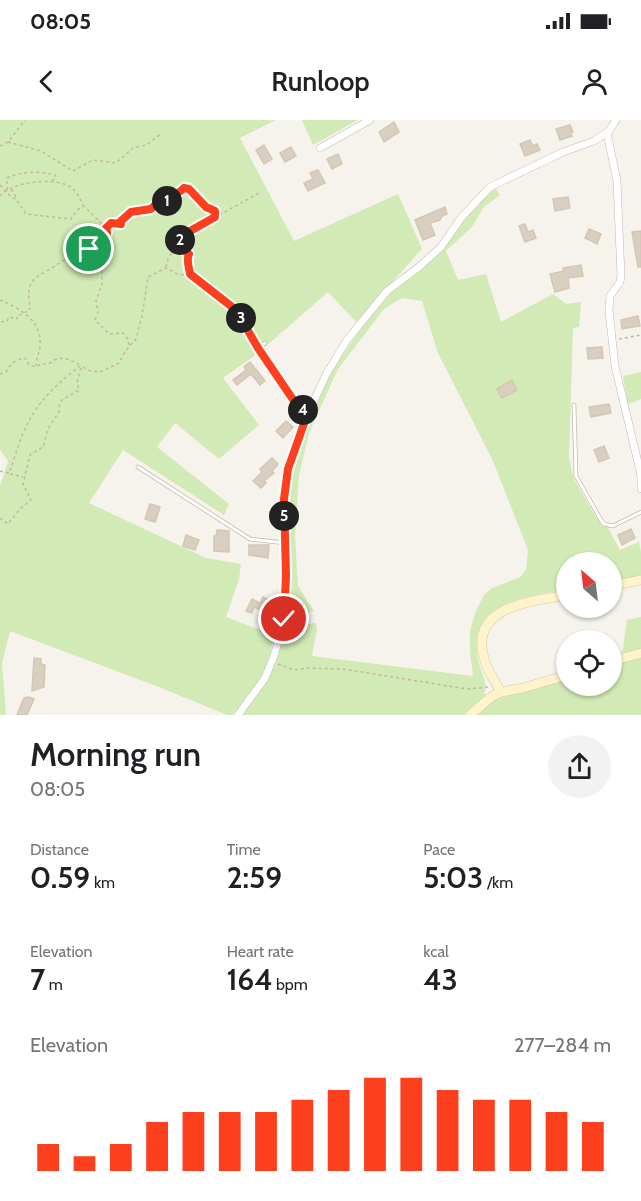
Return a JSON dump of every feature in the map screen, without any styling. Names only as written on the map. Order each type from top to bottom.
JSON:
[{"type":"street","points":[[320,148],[370,120]]},
{"type":"street","points":[[238,715],[265,678],[284,622],[286,575],[284,499],[288,469],[307,415],[327,373],[354,332],[387,291],[441,247],[461,218],[490,187],[562,152],[594,141],[607,133],[616,120]]},
{"type":"street","points":[[607,133],[617,181],[621,250],[621,276],[608,302],[617,374],[640,475],[641,489]]},
{"type":"street","points":[[622,584],[641,580]]},
{"type":"street","points":[[499,689],[487,668],[482,652],[482,638],[489,622],[510,607],[556,597]]},
{"type":"street","points":[[622,658],[641,653]]},
{"type":"street","points":[[470,715],[499,689],[523,688],[556,678]]},
{"type":"lane","points":[[265,343],[258,348],[294,401],[307,415]]},
{"type":"lane","points":[[573,405],[576,476],[596,512],[604,524],[611,526],[641,512]]},
{"type":"lane","points":[[138,467],[250,539],[285,543]]},
{"type":"path","points":[[0,146],[8,142],[25,120]]},
{"type":"path","points":[[8,142],[41,151],[73,171],[93,160],[116,163],[133,148],[146,146],[161,134]]},
{"type":"path","points":[[0,196],[5,190],[7,178],[20,174],[41,172],[55,175],[56,178],[48,183]]},
{"type":"path","points":[[5,190],[28,183],[69,185],[84,206],[102,224],[105,235]]},
{"type":"path","points":[[0,185],[16,199]]},
{"type":"path","points":[[129,347],[128,339],[123,333],[109,334],[95,320],[98,312],[96,301],[102,284],[102,248],[106,228],[111,223],[121,224],[121,221],[129,214],[151,209],[156,204],[164,208],[171,195],[181,193],[184,188],[189,189],[206,207],[215,211],[215,217]]},
{"type":"path","points":[[5,190],[13,191],[26,214],[71,219],[77,210],[84,206]]},
{"type":"path","points":[[166,268],[168,259],[183,235],[261,192]]},
{"type":"path","points":[[0,322],[7,321],[9,317],[17,319],[17,316],[31,307],[29,289],[33,279],[57,262],[68,258],[78,258],[89,249],[93,240],[100,234],[105,235]]},
{"type":"path","points":[[177,245],[189,254],[188,262],[192,276]]},
{"type":"path","points":[[36,367],[43,362],[50,363],[63,358],[73,360],[91,371],[100,372],[119,363],[136,339],[148,277],[166,268]]},
{"type":"path","points":[[166,268],[177,274],[192,276],[236,310],[258,348]]},
{"type":"path","points":[[0,300],[26,312],[39,330],[36,367]]},
{"type":"path","points":[[612,340],[641,335]]},
{"type":"path","points":[[0,374],[6,372],[12,363],[22,358],[26,359],[29,365],[36,367]]},
{"type":"path","points":[[9,473],[27,424],[40,403],[81,366]]},
{"type":"path","points":[[0,518],[8,524],[31,500],[23,484],[30,455],[43,447],[48,429],[59,412],[62,400],[79,390],[77,382],[81,366]]},
{"type":"path","points":[[0,471],[24,477]]},
{"type":"path","points":[[272,661],[294,670],[343,669],[466,689],[499,689]]},
{"type":"green space","points":[[0,120],[276,120],[240,138],[294,241],[398,194],[422,249],[356,322],[328,292],[257,354],[223,378],[259,425],[219,459],[175,423],[157,447],[229,504],[224,515],[123,450],[89,503],[206,558],[241,564],[239,579],[226,617],[274,635],[269,662],[256,685],[233,715],[227,715],[10,631],[2,663],[6,715],[0,715],[0,486],[8,461],[0,450]]},
{"type":"green space","points":[[302,120],[358,120],[313,145]]},
{"type":"green space","points":[[496,189],[500,195],[484,207],[472,227],[446,251],[458,280],[486,274],[501,322],[553,294],[566,304],[581,302],[579,327],[573,328],[569,457],[574,479],[597,519],[602,517],[620,550],[639,542],[641,576],[622,579],[622,552],[556,552],[556,591],[518,599],[503,605],[491,613],[482,625],[477,640],[478,659],[485,681],[484,694],[519,693],[556,682],[556,696],[622,696],[622,655],[627,620],[641,617],[641,715],[243,715],[276,661],[285,627],[316,623],[312,656],[473,676],[470,632],[475,613],[484,595],[492,588],[520,577],[526,570],[528,550],[493,461],[438,353],[422,301],[402,298],[384,309],[338,369],[309,433],[299,475],[295,536],[298,586],[314,611],[286,617],[287,503],[294,460],[329,375],[370,315],[391,293],[417,273],[486,194]]},
{"type":"green space","points":[[641,372],[641,399],[628,404],[623,376]]},
{"type":"building","points":[[394,122],[399,132],[384,142],[379,132]]},
{"type":"building","points":[[570,125],[572,136],[560,140],[556,129]]},
{"type":"building","points":[[530,140],[533,146],[537,144],[540,150],[525,156],[520,144]]},
{"type":"building","points":[[264,145],[272,159],[264,164],[256,150]]},
{"type":"building","points":[[291,147],[296,156],[285,162],[280,153]]},
{"type":"building","points":[[338,154],[342,164],[332,169],[327,159]]},
{"type":"building","points":[[318,170],[325,183],[308,191],[304,183],[313,179],[310,173]]},
{"type":"building","points":[[568,197],[570,208],[555,211],[553,199]]},
{"type":"building","points":[[445,207],[447,214],[440,220],[430,223],[435,235],[423,240],[415,220]]},
{"type":"building","points":[[525,224],[528,232],[533,230],[536,238],[525,242],[519,226]]},
{"type":"building","points":[[589,229],[601,234],[597,244],[585,238]]},
{"type":"building","points":[[641,231],[641,267],[638,267],[632,232]]},
{"type":"building","points":[[581,265],[583,276],[568,278],[569,288],[555,292],[550,274],[564,271],[563,268]]},
{"type":"building","points":[[638,316],[640,326],[622,329],[621,320]]},
{"type":"building","points":[[602,347],[603,358],[588,359],[587,348]]},
{"type":"building","points":[[250,362],[265,381],[260,385],[251,374],[237,385],[233,380],[246,370],[244,367]]},
{"type":"building","points":[[512,380],[517,390],[502,398],[497,389]]},
{"type":"building","points":[[609,404],[611,413],[591,417],[589,407]]},
{"type":"building","points":[[286,421],[293,427],[283,438],[276,431]]},
{"type":"building","points":[[604,446],[609,458],[599,462],[594,450]]},
{"type":"building","points":[[272,458],[278,464],[272,471],[274,473],[264,481],[266,483],[261,488],[253,481],[262,472],[260,469]]},
{"type":"building","points":[[150,504],[160,507],[155,522],[145,519]]},
{"type":"building","points":[[631,529],[635,538],[622,545],[618,535]]},
{"type":"building","points":[[217,530],[229,531],[229,552],[214,551],[214,536]]},
{"type":"building","points":[[186,535],[199,540],[195,550],[183,546]]},
{"type":"building","points":[[249,545],[269,545],[268,558],[249,555]]},
{"type":"building","points":[[263,597],[271,601],[266,611],[254,607],[252,613],[246,611],[252,599],[260,603]]},
{"type":"building","points":[[34,658],[41,659],[41,664],[45,665],[44,687],[32,691]]},
{"type":"building","points":[[24,698],[34,699],[27,715],[17,715]]},
{"type":"route","points":[[89,249],[93,240],[100,234],[107,233],[106,228],[111,223],[121,224],[121,221],[131,212],[146,211],[156,204],[164,208],[171,195],[181,193],[184,188],[189,189],[206,207],[215,211],[215,217],[183,235],[177,245],[189,254],[189,272],[236,310],[258,348],[294,401],[307,415],[288,469],[284,499],[286,575],[284,619]]}]
